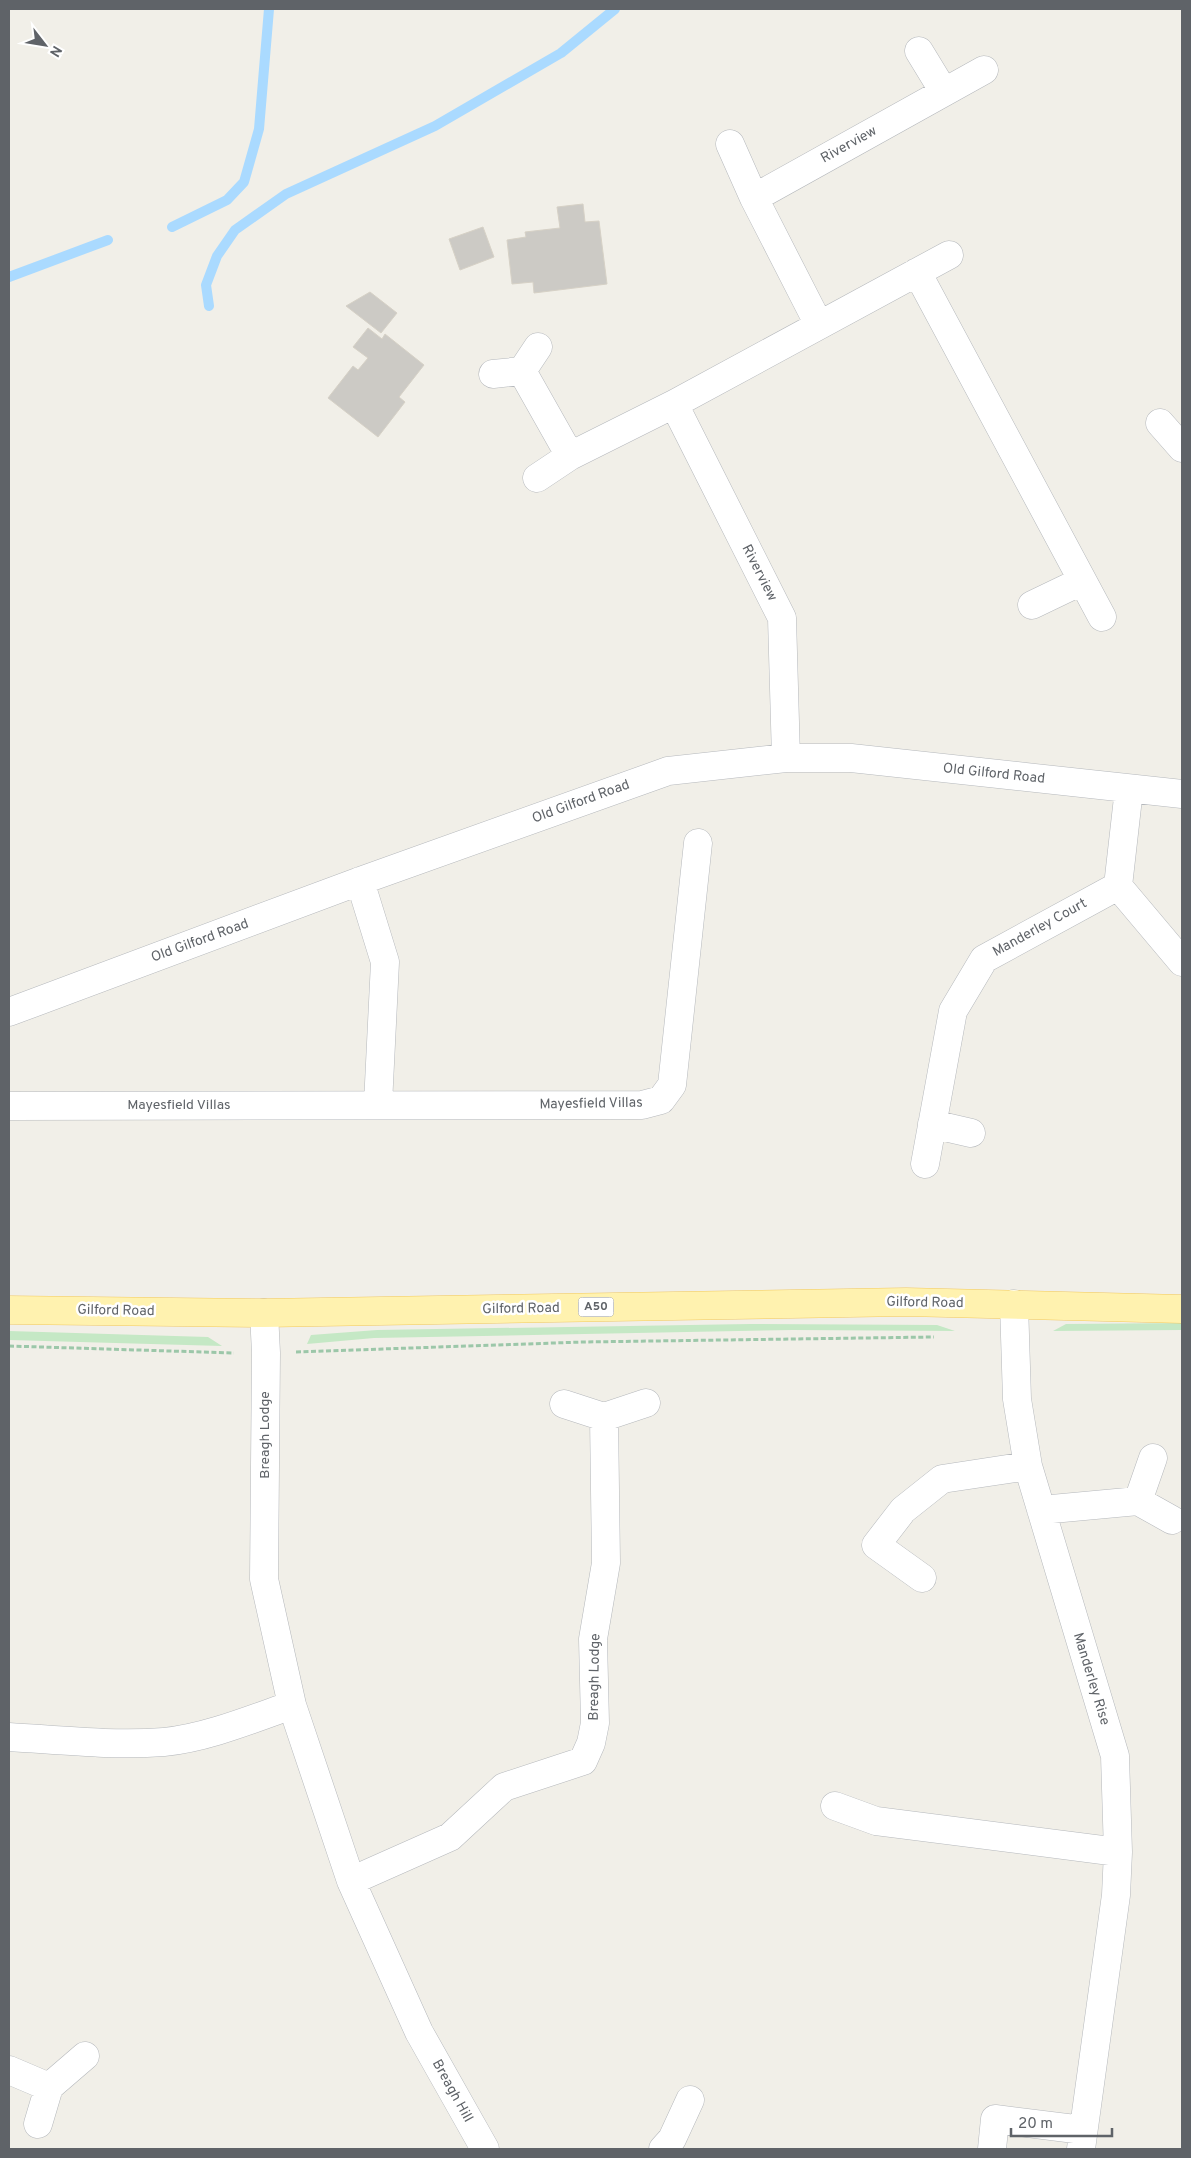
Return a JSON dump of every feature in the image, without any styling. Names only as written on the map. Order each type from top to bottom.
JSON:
[{"type":"main road","name":"Gilford Road","points":[[9,1310],[264,1313],[906,1302],[1182,1309]]},
{"type":"street","points":[[919,51],[944,92]]},
{"type":"street","name":"Riverview","points":[[754,198],[984,70]]},
{"type":"street","points":[[730,144],[754,198],[819,325]]},
{"type":"street","points":[[537,478],[570,456],[674,404],[949,255]]},
{"type":"street","points":[[918,272],[1102,617]]},
{"type":"street","points":[[522,371],[538,347]]},
{"type":"street","points":[[522,371],[570,456]]},
{"type":"street","points":[[494,374],[522,371]]},
{"type":"street","name":"Riverview","points":[[674,404],[782,618],[786,758]]},
{"type":"street","points":[[1160,423],[1182,448]]},
{"type":"street","points":[[1032,605],[1082,581]]},
{"type":"street","name":"Old Gilford Road","points":[[9,1012],[360,881],[668,771],[786,758],[851,758],[1182,794]]},
{"type":"street","points":[[1129,789],[1118,886],[1182,962]]},
{"type":"street","name":"Mayesfield Villas","points":[[9,1106],[642,1105],[661,1100],[672,1084],[698,843]]},
{"type":"street","points":[[360,881],[385,962],[378,1104]]},
{"type":"street","name":"Manderley Court","points":[[925,1164],[953,1011],[984,959],[1118,886]]},
{"type":"street","points":[[932,1124],[971,1133]]},
{"type":"street","name":"Manderley Rise","points":[[1014,1304],[1017,1399],[1028,1466],[1115,1756],[1118,1852],[1116,1895],[1082,2139]]},
{"type":"street","name":"Breagh Lodge","points":[[264,1313],[266,1353],[264,1579],[292,1704],[351,1881],[419,2032]]},
{"type":"street","points":[[564,1404],[604,1417],[646,1403]]},
{"type":"street","name":"Breagh Lodge","points":[[351,1881],[450,1837],[504,1788],[583,1761],[591,1743],[595,1723],[593,1639],[606,1563],[604,1417]]},
{"type":"street","points":[[1138,1501],[1153,1458]]},
{"type":"street","points":[[922,1578],[876,1545],[903,1510],[942,1479],[1028,1466]]},
{"type":"street","points":[[1041,1510],[1138,1501],[1172,1520]]},
{"type":"street","points":[[9,1737],[95,1742],[166,1742],[222,1730],[292,1704]]},
{"type":"street","points":[[835,1806],[876,1821],[1118,1852]]},
{"type":"street","name":"Breagh Hill","points":[[419,2032],[485,2149]]},
{"type":"street","points":[[38,2124],[49,2087],[85,2056]]},
{"type":"street","points":[[9,2070],[49,2087]]},
{"type":"street","points":[[663,2149],[672,2139],[690,2100]]},
{"type":"street","points":[[992,2149],[995,2119],[1082,2139]]},
{"type":"path","points":[[300,1352],[583,1342],[939,1337]]},
{"type":"path","points":[[9,1346],[233,1354]]},
{"type":"green space","points":[[1182,1323],[1182,1330],[1053,1331],[1066,1324]]},
{"type":"green space","points":[[750,1324],[937,1325],[955,1331],[793,1330],[374,1338],[307,1344],[311,1335],[377,1330]]},
{"type":"green space","points":[[9,1331],[208,1337],[222,1346],[9,1340]]},
{"type":"building","points":[[583,204],[585,222],[599,221],[607,284],[534,293],[533,282],[512,284],[507,240],[526,237],[525,232],[560,228],[557,207]]},
{"type":"building","points":[[483,227],[494,257],[460,270],[449,239]]},
{"type":"building","points":[[370,292],[397,313],[381,333],[346,306]]},
{"type":"building","points":[[368,328],[382,339],[385,334],[424,365],[399,397],[405,402],[378,437],[328,398],[353,366],[358,370],[368,358],[353,347]]},
{"type":"waterway","points":[[172,227],[227,200],[244,182],[259,129],[269,9]]},
{"type":"waterway","points":[[209,306],[206,285],[217,256],[235,230],[286,194],[435,126],[561,53],[615,9]]},
{"type":"waterway","points":[[9,277],[108,240]]}]
